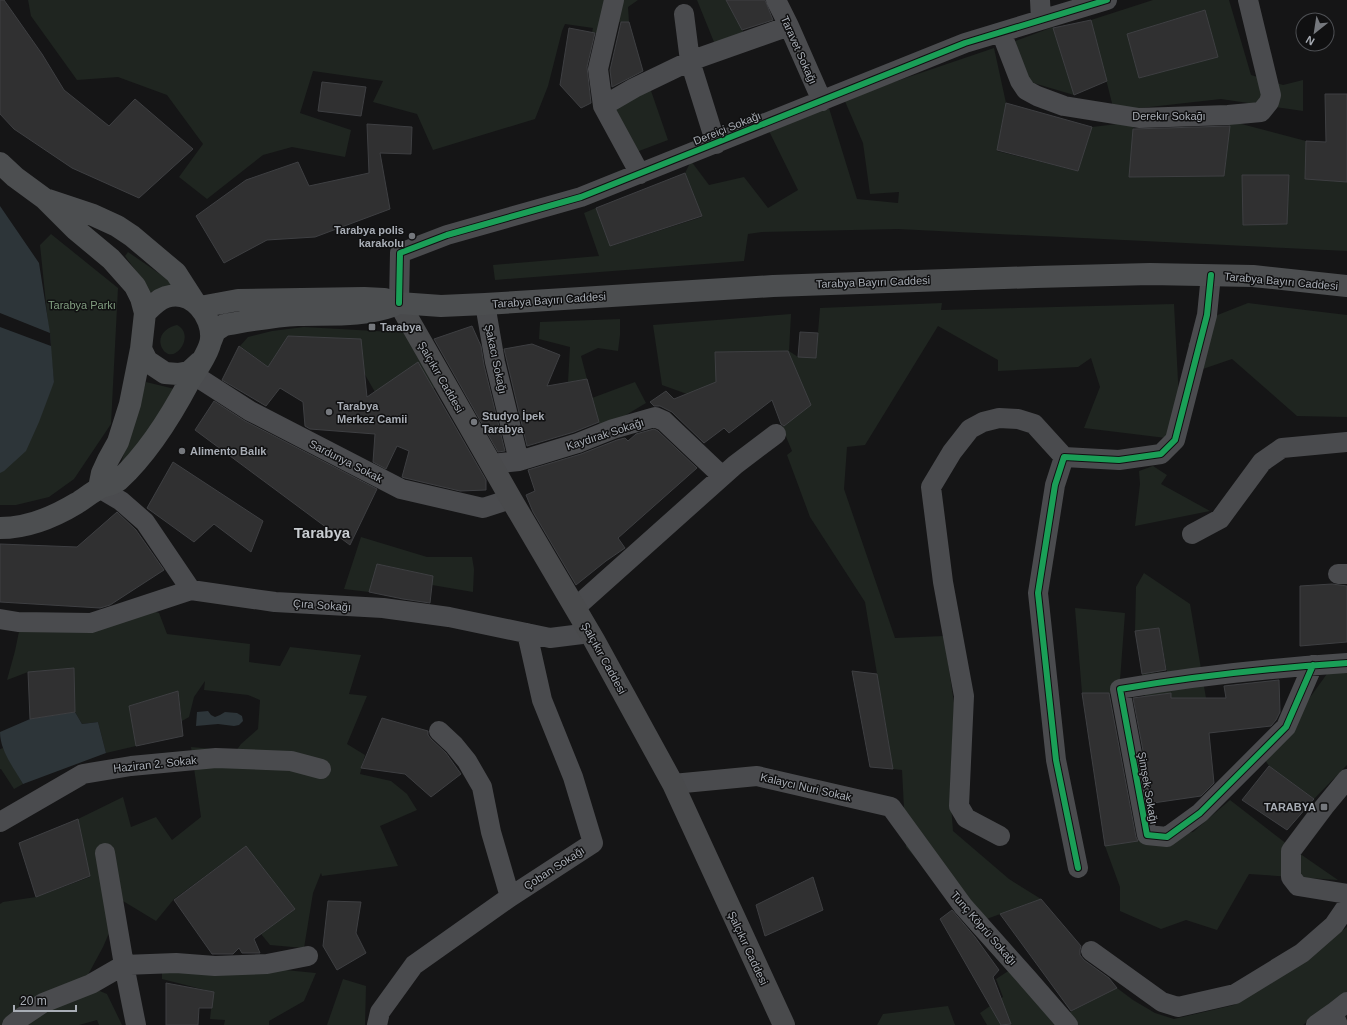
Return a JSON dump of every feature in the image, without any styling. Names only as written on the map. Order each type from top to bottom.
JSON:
[{"type":"main road","points":[[0,163],[15,177],[45,199],[75,229],[111,259],[135,286],[141,298],[145,313],[141,349],[130,404],[124,428],[102,473],[99,488]]},
{"type":"main road","points":[[0,528],[26,525],[44,520],[67,509],[99,488],[110,486],[118,480],[134,463],[175,410],[197,368],[207,353],[211,341],[210,322],[176,273],[132,236],[117,226],[93,215],[45,199]]},
{"type":"main road","name":"Tarabya Bayırı Caddesi","points":[[197,304],[238,300],[364,298],[384,299],[399,303],[441,306],[773,286],[1150,274],[1253,276],[1347,286]]},
{"type":"main road","points":[[145,313],[156,302],[166,297],[178,295],[197,304]]},
{"type":"main road","name":"Tarabya Bayırı Caddesi","points":[[211,341],[215,331],[224,325],[296,315],[362,313],[382,310],[399,303]]},
{"type":"main road","name":"Şalçıkır Caddesi","points":[[399,303],[511,499],[576,608],[673,784],[784,1025]]},
{"type":"main road","points":[[141,349],[147,361],[164,373],[178,374],[189,372],[197,368]]},
{"type":"street","points":[[614,0],[598,69],[603,106],[640,174]]},
{"type":"street","name":"Taravet Sokağı","points":[[776,0],[822,101]]},
{"type":"street","points":[[1040,0],[1041,20]]},
{"type":"street","name":"Dereiçi Sokağı","points":[[399,303],[400,253],[447,235],[581,198],[965,43],[1107,0]]},
{"type":"street","name":"Derekır Sokağı","points":[[1001,32],[1020,81],[1026,90],[1037,96],[1064,106],[1139,118],[1228,115],[1261,112],[1269,102],[1271,95],[1248,0]]},
{"type":"street","points":[[684,14],[690,61],[716,144]]},
{"type":"street","points":[[603,106],[634,88],[690,61],[789,26]]},
{"type":"street","points":[[1000,836],[966,818],[959,806],[964,696],[943,582],[931,487],[952,452],[970,429],[983,422],[999,418],[1018,419],[1034,424],[1064,457],[1119,460],[1161,454],[1175,440],[1207,315],[1211,275]]},
{"type":"street","name":"Şakacı Sokağı","points":[[485,304],[495,362],[519,461]]},
{"type":"street","name":"Sardunya Sokak","points":[[197,368],[250,411],[401,489],[483,508],[511,499]]},
{"type":"street","name":"Kaydırak Sokağı","points":[[491,464],[519,461],[578,443],[612,429],[655,417],[664,421],[722,476]]},
{"type":"street","points":[[576,608],[722,476],[776,434]]},
{"type":"street","points":[[1192,534],[1220,519],[1262,462],[1282,448],[1347,442]]},
{"type":"street","points":[[1064,457],[1055,485],[1038,593],[1056,760],[1078,868]]},
{"type":"street","points":[[0,619],[18,622],[90,623],[191,590],[145,522],[121,501],[99,488]]},
{"type":"street","name":"Çıra Sokağı","points":[[191,590],[275,602],[383,608],[449,617],[550,638],[590,633]]},
{"type":"street","name":"Çoban Sokağı","points":[[377,1025],[380,1012],[414,965],[510,897],[592,843],[573,777],[542,700],[527,633]]},
{"type":"street","name":"Şimşek Sokağı","points":[[1313,665],[1286,727],[1200,813],[1167,837],[1146,834],[1120,689],[1181,679],[1313,665],[1347,663]]},
{"type":"street","points":[[440,731],[467,761],[482,788],[492,832],[510,897]]},
{"type":"street","name":"Haziran 2. Sokak","points":[[0,822],[83,774],[131,766],[216,758],[291,761],[321,769]]},
{"type":"street","name":"Kalaycı Nuri Sokak","points":[[673,784],[756,776],[891,807]]},
{"type":"street","points":[[1347,779],[1291,851],[1291,878],[1298,886],[1347,894]]},
{"type":"street","name":"Tunç Köprü Sokağı","points":[[891,807],[963,906],[1068,1025]]},
{"type":"street","points":[[105,853],[136,1025]]},
{"type":"street","points":[[1091,951],[1162,1002],[1178,1007],[1235,994],[1302,953],[1334,925],[1347,906]]},
{"type":"street","points":[[12,1025],[43,1003],[91,984],[124,965],[176,963],[214,966],[259,964],[308,956]]},
{"type":"street","points":[[1316,1025],[1339,1013]]},
{"type":"green space","points":[[28,0],[638,0],[628,7],[629,22],[609,22],[600,34],[592,32],[593,28],[565,24],[548,86],[535,119],[433,150],[417,114],[373,102],[383,81],[313,71],[300,113],[351,130],[345,157],[292,147],[263,155],[207,199],[179,177],[203,144],[167,95],[118,77],[77,80],[31,16]]},
{"type":"green space","points":[[697,0],[726,0],[746,37],[716,47]]},
{"type":"green space","points":[[1153,0],[1229,0],[1251,75],[1283,85],[1303,80],[1303,111],[1221,99],[1114,111],[1091,20]],"holes":[[[1204,10],[1218,57],[1139,78],[1128,34]]]},
{"type":"green space","points":[[1053,27],[1074,95],[1030,82],[1002,46]]},
{"type":"green space","points":[[994,48],[1006,103],[997,151],[1078,171],[1092,127],[1134,122],[1129,177],[1224,176],[1230,121],[1306,141],[1305,179],[1347,182],[1347,251],[898,229],[762,232],[748,234],[744,261],[495,280],[493,265],[599,256],[584,213],[596,208],[611,246],[702,217],[685,173],[691,161],[709,185],[744,177],[768,208],[798,190],[768,129],[829,108],[857,199],[898,203],[899,192],[870,194],[863,143],[844,99]],"holes":[[[1242,175],[1289,175],[1287,224],[1243,225]]]},
{"type":"green space","points":[[649,85],[668,140],[631,154],[610,101]]},
{"type":"green space","name":"Tarabya Parkı","points":[[51,234],[118,288],[111,424],[74,479],[49,497],[16,505],[0,505],[0,470],[54,382],[40,245]]},
{"type":"green space","points":[[128,252],[163,276],[176,288],[148,293],[139,275],[125,256]]},
{"type":"green space","points":[[942,303],[941,310],[1174,304],[1179,400],[1166,438],[1084,428],[1100,387],[1091,358],[1078,367],[998,371],[998,360],[938,326],[865,445],[847,447],[844,489],[895,638],[944,636],[954,703],[950,792],[953,831],[1009,879],[1041,899],[973,924],[906,847],[902,770],[893,769],[865,602],[810,517],[787,455],[792,451],[782,427],[811,405],[746,371],[687,394],[662,385],[653,325],[791,314],[789,351],[798,357],[816,357],[820,308]],"holes":[[[788,351],[789,366],[715,366],[715,352]]]},
{"type":"green space","points":[[1248,303],[1347,315],[1347,417],[1297,416],[1232,359],[1200,370],[1188,344],[1215,316]]},
{"type":"green space","points":[[620,319],[618,351],[598,348],[581,356],[587,379],[568,382],[570,347],[539,339],[540,322]]},
{"type":"green space","points":[[177,325],[183,330],[185,336],[184,342],[177,352],[172,354],[167,353],[162,348],[160,340],[161,336],[166,330]]},
{"type":"green space","points":[[304,327],[411,333],[441,386],[431,389],[375,392],[364,373],[360,339],[288,336],[268,367],[240,346],[248,337],[272,331]]},
{"type":"green space","points":[[146,382],[179,390],[118,473]]},
{"type":"green space","points":[[635,382],[646,403],[601,430],[592,398]]},
{"type":"green space","points":[[1153,466],[1167,475],[1161,484],[1210,511],[1135,526],[1140,484],[1139,471]]},
{"type":"green space","points":[[361,537],[427,557],[472,557],[474,569],[473,592],[432,585],[433,576],[378,564],[369,592],[344,589]]},
{"type":"green space","points":[[1144,573],[1190,604],[1206,698],[1145,698],[1142,674],[1167,672],[1159,628],[1135,631],[1136,587]]},
{"type":"green space","points":[[142,607],[159,613],[167,634],[250,644],[249,662],[280,666],[290,647],[361,655],[349,694],[367,696],[347,744],[365,755],[360,774],[391,781],[407,794],[417,810],[380,826],[398,866],[322,876],[321,873],[313,893],[304,948],[270,945],[261,934],[295,909],[246,846],[174,899],[156,921],[123,901],[103,947],[83,984],[107,994],[122,1025],[99,1025],[97,1020],[79,1025],[0,1025],[0,904],[3,902],[36,897],[90,877],[78,819],[123,797],[131,827],[156,817],[172,840],[201,817],[191,747],[236,751],[241,744],[258,729],[260,700],[248,695],[204,690],[205,681],[194,697],[189,717],[182,721],[178,691],[129,706],[136,746],[106,753],[98,722],[82,724],[75,712],[74,668],[28,672],[7,680],[22,617],[81,616]]},
{"type":"green space","points":[[1075,608],[1125,613],[1119,694],[1082,693]]},
{"type":"green space","points":[[1347,669],[1347,765],[1314,799],[1269,766],[1265,760],[1329,671]]},
{"type":"green space","points":[[3,748],[23,784],[14,789],[0,769],[0,749]]},
{"type":"green space","points":[[1230,800],[1296,851],[1338,880],[1249,874],[1217,930],[1186,920],[1161,929],[1120,911],[1120,887],[1105,846],[1193,832]]},
{"type":"green space","points":[[1347,927],[1347,992],[1303,1025],[1076,1025],[1066,1014],[1117,988],[1133,1000],[1155,1013],[1174,1019],[1234,1005],[1279,978]]},
{"type":"green space","points":[[162,958],[316,973],[304,1001],[269,1021],[269,1025],[224,1025],[225,1020],[210,1019],[213,992],[162,979]]},
{"type":"green space","points":[[1013,968],[1062,1025],[987,1025],[980,1013],[1003,997],[996,979]]},
{"type":"green space","points":[[343,979],[366,986],[365,1025],[327,1025]]},
{"type":"green space","points":[[948,1006],[955,1025],[877,1025],[883,1014]]},
{"type":"shaded area","points":[[0,206],[39,263],[50,333],[54,382],[26,451],[0,473]]},
{"type":"shaded area","points":[[208,711],[215,717],[225,712],[237,713],[242,716],[243,721],[239,725],[234,726],[218,724],[196,726],[197,712]]},
{"type":"shaded area","points":[[75,712],[82,724],[98,722],[106,753],[23,784],[5,753],[2,746],[0,732],[30,719]]},
{"type":"pier","points":[[0,313],[50,333],[51,346],[0,327]]},
{"type":"building","points":[[0,0],[4,0],[42,54],[64,90],[109,126],[135,99],[193,149],[139,198],[72,168],[14,129],[0,114]]},
{"type":"building","points":[[726,0],[765,0],[773,20],[742,30]]},
{"type":"building","points":[[1205,10],[1218,57],[1139,78],[1127,34]]},
{"type":"building","points":[[1091,20],[1107,81],[1074,95],[1053,28]]},
{"type":"building","points":[[621,22],[629,22],[643,71],[612,87],[610,70]]},
{"type":"building","points":[[569,28],[595,33],[587,67],[591,103],[581,108],[560,85]]},
{"type":"building","points":[[322,82],[366,87],[361,116],[318,111]]},
{"type":"building","points":[[1325,94],[1347,94],[1347,182],[1305,179],[1306,141],[1326,142]]},
{"type":"building","points":[[1006,103],[1092,127],[1078,171],[997,150]]},
{"type":"building","points":[[367,124],[412,127],[411,154],[380,153],[390,209],[315,237],[267,240],[224,263],[196,216],[246,180],[298,162],[309,186],[369,173]]},
{"type":"building","points":[[1230,126],[1224,176],[1129,177],[1133,129]]},
{"type":"building","points":[[685,173],[702,216],[610,246],[596,208]]},
{"type":"building","points":[[1242,175],[1289,175],[1287,224],[1243,225]]},
{"type":"building","points":[[472,326],[481,346],[484,365],[505,451],[498,452],[434,339]]},
{"type":"building","points":[[800,332],[818,333],[816,358],[798,357]]},
{"type":"building","points":[[288,336],[361,339],[367,397],[418,362],[486,480],[486,490],[460,491],[402,477],[409,451],[397,446],[386,469],[373,462],[375,434],[310,429],[305,426],[303,402],[280,388],[266,406],[222,380],[239,346],[268,367]]},
{"type":"building","points":[[532,344],[560,355],[547,386],[587,379],[599,422],[574,432],[527,446],[504,349]]},
{"type":"building","points":[[788,351],[811,405],[784,426],[781,424],[772,400],[729,433],[724,428],[704,443],[672,412],[660,406],[654,406],[650,402],[666,391],[674,399],[716,382],[715,352]]},
{"type":"building","points":[[214,401],[245,421],[377,489],[350,545],[195,430]]},
{"type":"building","points":[[654,429],[658,431],[697,468],[618,538],[625,548],[576,585],[533,512],[526,495],[535,491],[528,470],[581,454],[617,440],[625,438],[628,441],[636,434]]},
{"type":"building","points":[[173,462],[263,521],[251,552],[214,524],[194,542],[147,508]]},
{"type":"building","points":[[117,512],[136,530],[164,570],[110,605],[100,608],[0,602],[0,544],[77,547]]},
{"type":"building","points":[[377,564],[433,576],[430,603],[369,592]]},
{"type":"building","points":[[1332,584],[1347,586],[1347,642],[1300,646],[1300,586]]},
{"type":"building","points":[[1159,628],[1166,670],[1142,674],[1135,631]]},
{"type":"building","points":[[74,668],[75,712],[30,719],[28,672]]},
{"type":"building","points":[[852,671],[877,674],[893,769],[870,767]]},
{"type":"building","points":[[1279,680],[1280,712],[1271,726],[1209,733],[1214,783],[1201,796],[1153,803],[1133,698],[1171,693],[1171,698],[1226,698],[1224,686]]},
{"type":"building","points":[[178,691],[183,736],[136,746],[129,706]]},
{"type":"building","points":[[1082,693],[1109,693],[1138,841],[1105,846]]},
{"type":"building","points":[[382,718],[428,731],[428,735],[431,739],[446,753],[461,774],[431,797],[405,774],[361,768]]},
{"type":"building","points":[[1269,766],[1314,799],[1287,830],[1242,800]]},
{"type":"building","points":[[78,819],[90,876],[36,897],[19,843]]},
{"type":"building","points":[[246,846],[295,909],[254,939],[260,953],[242,953],[239,948],[233,954],[212,954],[174,900]]},
{"type":"building","points":[[813,877],[823,910],[765,936],[756,905]]},
{"type":"building","points":[[1041,899],[1081,946],[1080,955],[1084,960],[1109,978],[1117,988],[1071,1011],[1000,914]]},
{"type":"building","points":[[328,901],[361,902],[356,933],[366,953],[337,970],[323,946]]},
{"type":"building","points":[[952,910],[975,937],[999,970],[993,977],[1011,1024],[1001,1025],[940,919]]},
{"type":"building","points":[[166,983],[214,992],[212,1008],[199,1008],[198,1025],[166,1025]]},
{"type":"cycle path","points":[[399,303],[400,253],[447,235],[581,197],[965,43],[1107,0]]},
{"type":"cycle path","points":[[1078,868],[1056,760],[1038,593],[1055,485],[1064,457],[1119,460],[1161,454],[1175,440],[1207,315],[1211,275]]},
{"type":"cycle path","points":[[1313,665],[1286,727],[1200,813],[1167,837],[1147,835],[1120,689],[1233,673],[1290,667],[1319,665],[1347,663]]},
{"type":"place","name":"Tarabya polis karakolu","points":[[412,236]]},
{"type":"place","name":"Tarabya","points":[[372,327]]},
{"type":"place","name":"Tarabya Merkez Camii","points":[[329,412]]},
{"type":"place","name":"Studyo İpek Tarabya","points":[[474,422]]},
{"type":"place","name":"Alimento Balık","points":[[182,451]]},
{"type":"place","name":"TARABYA","points":[[1324,807]]},
{"type":"district","name":"Tarabya","points":[[322,532]]}]
